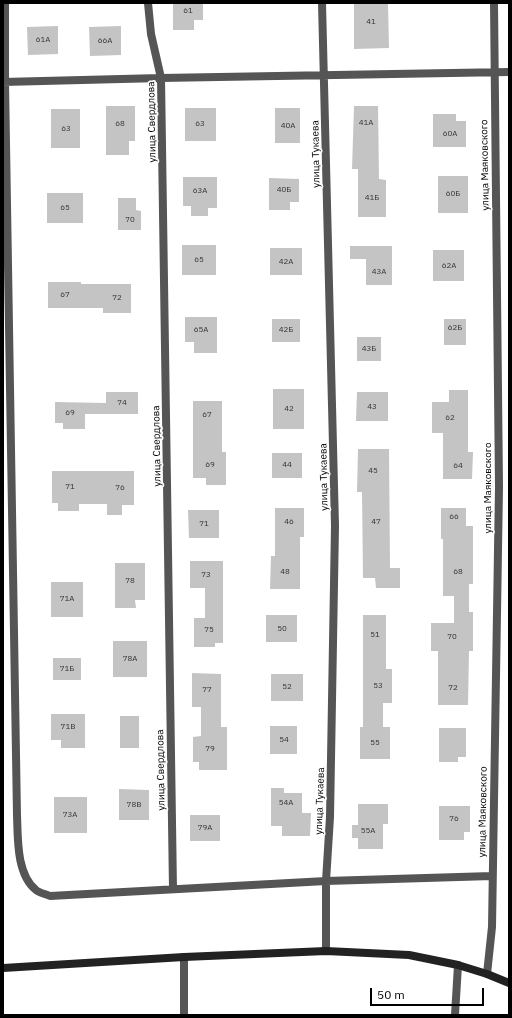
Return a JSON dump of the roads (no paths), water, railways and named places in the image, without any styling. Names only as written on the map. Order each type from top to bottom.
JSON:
[{"type":"street","points":[[5,3],[4,82],[17,815],[19,856],[27,881],[36,890],[50,896],[326,880],[492,876]]},
{"type":"street","name":"улица Свердлова","points":[[148,3],[151,34],[161,78],[173,889]]},
{"type":"street","name":"улица Тукаева","points":[[322,3],[336,526],[330,817],[326,880],[326,951]]},
{"type":"street","name":"улица Маяковского","points":[[487,974],[492,927],[499,487],[494,3]]},
{"type":"street","points":[[4,82],[509,72]]},
{"type":"street","points":[[3,968],[184,957],[326,951],[409,955],[458,965],[509,983]]},
{"type":"street","points":[[184,957],[184,1015]]},
{"type":"street","points":[[455,1015],[458,965]]}]
